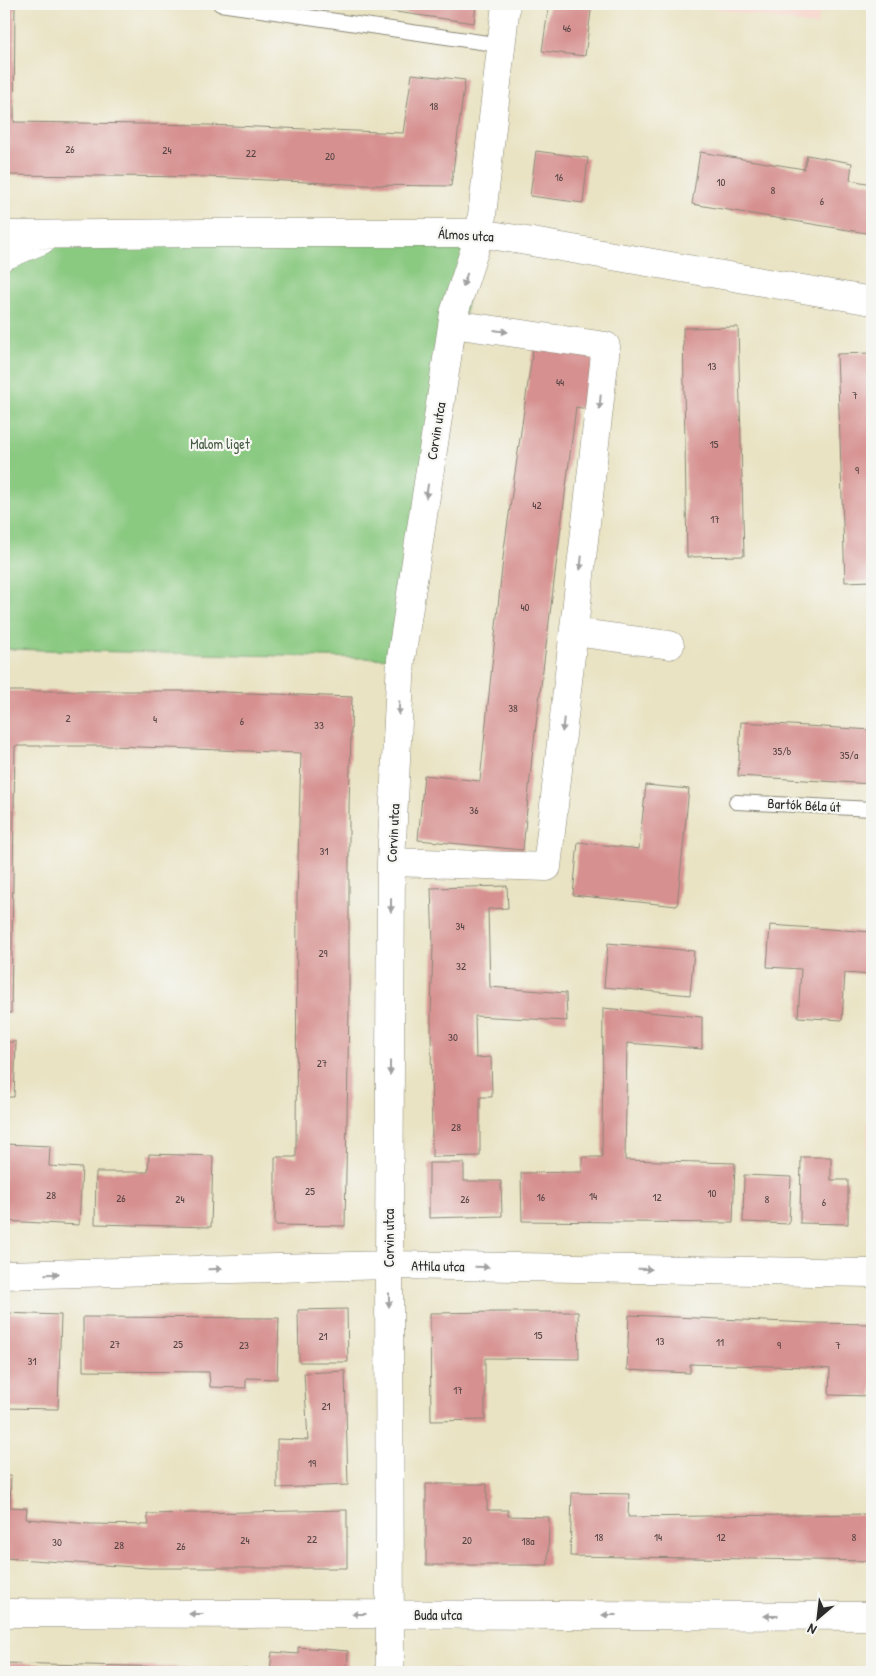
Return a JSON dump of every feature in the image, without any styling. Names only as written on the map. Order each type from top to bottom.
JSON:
[{"type":"street","name":"Corvin utca","points":[[390,1672],[389,1265],[391,862],[401,659],[454,313],[480,233],[506,4]]},
{"type":"street","name":"Álmos utca","points":[[4,235],[202,232],[480,233],[872,301]]},
{"type":"street","name":"Álmos utca","points":[[4,256],[55,235]]},
{"type":"street","points":[[391,862],[547,867],[574,632],[606,346],[452,324]]},
{"type":"street","points":[[574,632],[670,645]]},
{"type":"street","name":"Attila utca","points":[[4,1275],[389,1265],[872,1273]]},
{"type":"street","name":"Buda utca","points":[[4,1613],[872,1616]]},
{"type":"lane","points":[[220,4],[501,45]]},
{"type":"lane","name":"Bartók Béla út","points":[[736,802],[872,809]]},
{"type":"shaded area","points":[[688,4],[821,4],[817,26]]},
{"type":"shaded area","points":[[868,1065],[872,1065],[872,1244],[867,1244]]},
{"type":"green space","name":"Malom liget","points":[[480,233],[401,659],[4,649],[4,256],[30,244]]},
{"type":"building","points":[[4,4],[15,4],[14,122],[209,125],[403,133],[412,74],[465,80],[451,186],[364,185],[208,177],[4,175]]},
{"type":"building","points":[[339,4],[476,4],[474,23]]},
{"type":"building","points":[[549,4],[592,4],[585,56],[542,51]]},
{"type":"building","points":[[536,151],[588,158],[583,203],[530,196]]},
{"type":"building","points":[[700,152],[804,169],[807,155],[852,163],[850,180],[872,184],[872,234],[692,204]]},
{"type":"building","points":[[738,327],[744,556],[687,557],[683,328]]},
{"type":"building","points":[[533,348],[594,357],[588,409],[576,407],[532,757],[523,850],[418,840],[424,775],[480,781],[504,549]]},
{"type":"building","points":[[872,353],[872,581],[845,582],[837,354]]},
{"type":"building","points":[[4,691],[198,691],[352,697],[349,806],[349,1009],[345,1226],[275,1225],[275,1157],[296,1157],[297,897],[301,753],[113,746],[15,746],[11,1013],[4,1013]]},
{"type":"building","points":[[741,722],[872,730],[872,784],[738,776]]},
{"type":"building","points":[[646,785],[689,789],[677,906],[573,895],[578,842],[639,849]]},
{"type":"building","points":[[507,886],[508,908],[488,909],[490,987],[566,993],[567,1021],[475,1016],[476,1058],[491,1057],[492,1097],[480,1097],[480,1156],[432,1157],[431,1016],[433,945],[431,888]]},
{"type":"building","points":[[770,925],[872,932],[872,975],[845,973],[842,1020],[798,1017],[801,969],[767,967]]},
{"type":"building","points":[[608,943],[694,951],[690,995],[604,987]]},
{"type":"building","points":[[603,1008],[702,1017],[702,1049],[627,1043],[625,1160],[735,1163],[733,1223],[522,1221],[521,1173],[582,1172],[582,1157],[602,1157]]},
{"type":"building","points":[[4,1042],[16,1042],[14,1097],[4,1097]]},
{"type":"building","points":[[4,1144],[50,1146],[49,1166],[82,1168],[79,1225],[4,1221]]},
{"type":"building","points":[[149,1154],[213,1156],[211,1227],[95,1224],[96,1172],[148,1172]]},
{"type":"building","points":[[801,1157],[831,1157],[831,1180],[848,1180],[848,1224],[800,1223]]},
{"type":"building","points":[[429,1163],[464,1163],[464,1181],[501,1181],[502,1216],[429,1218]]},
{"type":"building","points":[[744,1175],[791,1177],[789,1224],[743,1222]]},
{"type":"building","points":[[347,1309],[348,1362],[299,1362],[298,1310]]},
{"type":"building","points":[[578,1312],[579,1359],[485,1358],[485,1420],[431,1421],[430,1313]]},
{"type":"building","points":[[4,1313],[61,1315],[58,1409],[4,1408]]},
{"type":"building","points":[[629,1315],[872,1324],[872,1396],[829,1395],[830,1369],[690,1364],[690,1373],[627,1370]]},
{"type":"building","points":[[83,1317],[279,1318],[277,1379],[246,1378],[246,1388],[210,1387],[209,1372],[83,1371]]},
{"type":"building","points":[[345,1371],[348,1485],[277,1488],[277,1439],[308,1440],[304,1373]]},
{"type":"building","points":[[4,1476],[11,1476],[10,1507],[27,1508],[26,1519],[90,1524],[149,1525],[147,1514],[347,1510],[347,1568],[148,1568],[4,1558]]},
{"type":"building","points":[[426,1484],[487,1484],[487,1510],[508,1510],[508,1516],[549,1517],[548,1565],[426,1565]]},
{"type":"building","points":[[572,1493],[629,1494],[628,1517],[872,1514],[872,1561],[570,1556]]},
{"type":"building","points":[[298,1647],[348,1651],[347,1672],[270,1672],[272,1652],[298,1654]]},
{"type":"building","points":[[4,1663],[251,1669],[251,1672],[4,1672]]},
{"type":"building","points":[[870,1668],[870,1672],[760,1672],[760,1671]]},
{"type":"building","points":[[433,1669],[459,1671],[459,1672],[433,1672]]}]
